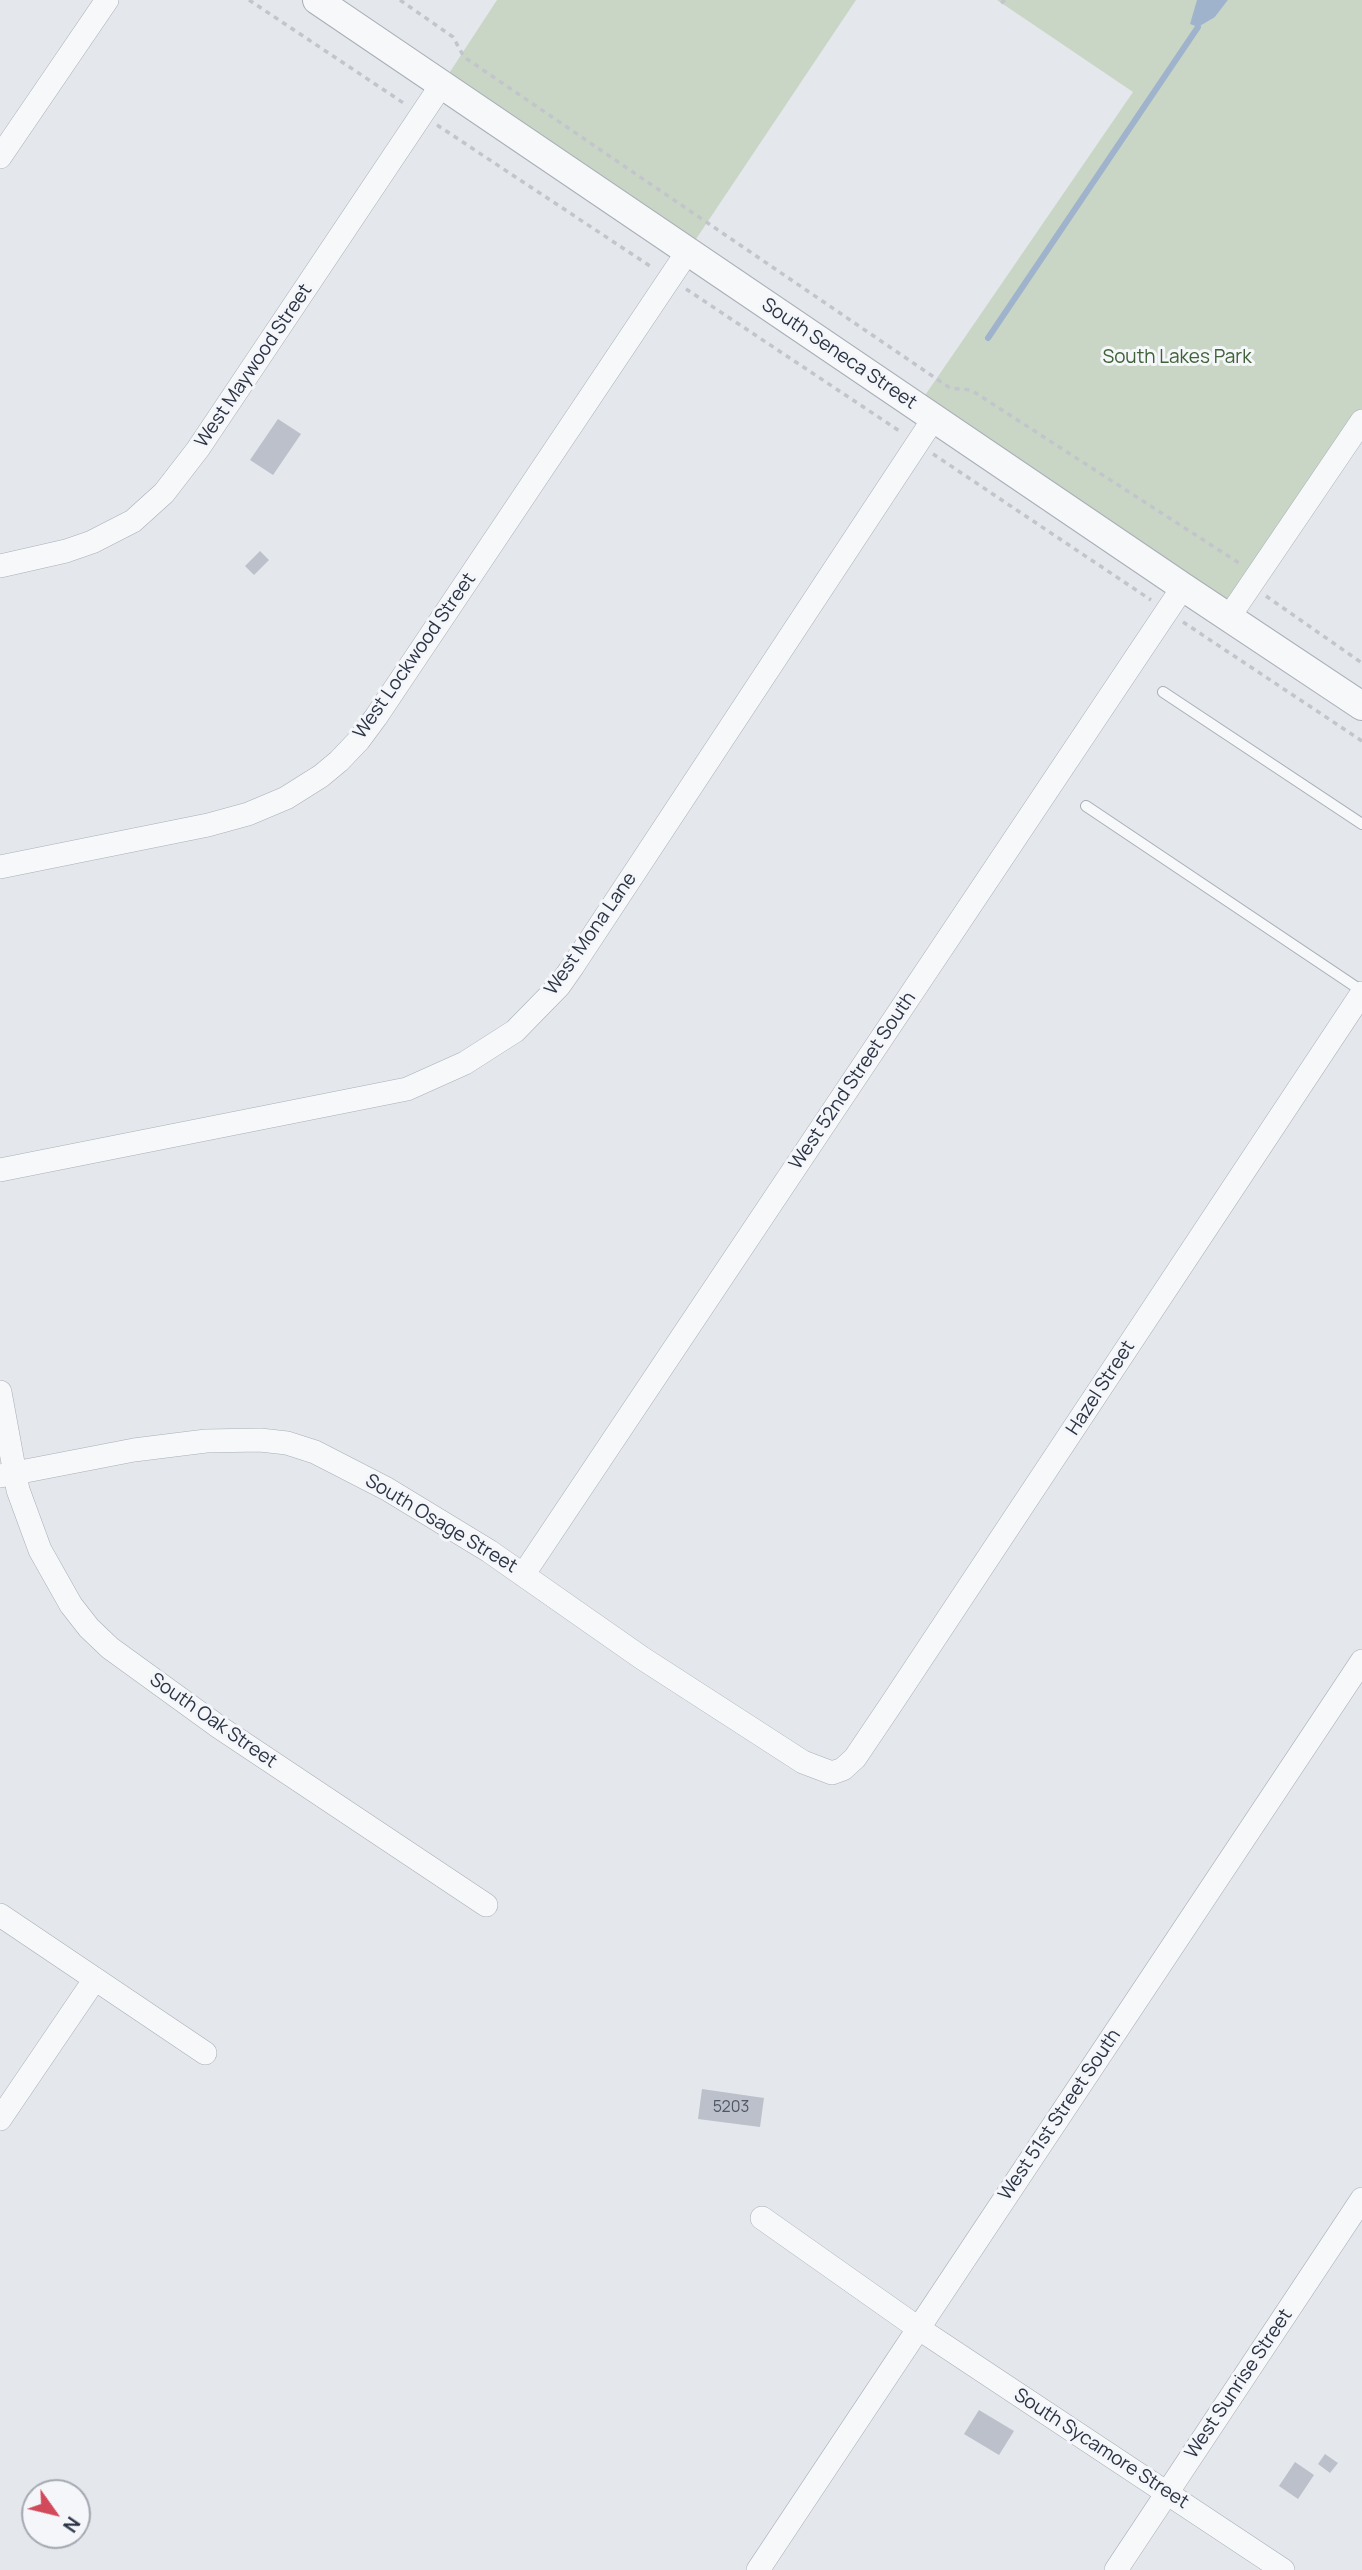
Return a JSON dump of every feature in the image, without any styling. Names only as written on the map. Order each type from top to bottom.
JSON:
[{"type":"street","points":[[0,157],[107,0]]},
{"type":"street","name":"South Seneca Street","points":[[323,2],[1362,706]]},
{"type":"street","name":"West Maywood Street","points":[[0,566],[66,551],[92,542],[133,521],[164,493],[198,449],[442,84]]},
{"type":"street","name":"West Lockwood Street","points":[[0,867],[208,825],[247,814],[286,799],[338,761],[359,740],[688,251]]},
{"type":"street","name":"West Mona Lane","points":[[0,1170],[398,1091],[423,1083],[464,1063],[514,1031],[559,986],[573,966],[934,418]]},
{"type":"street","points":[[1229,617],[1362,421]]},
{"type":"street","name":"West 52nd Street South","points":[[523,1575],[1183,587]]},
{"type":"street","name":"Hazel Street","points":[[832,1773],[843,1769],[864,1745],[1362,992]]},
{"type":"street","name":"South Oak Street","points":[[0,1392],[8,1474],[18,1490],[40,1550],[71,1605],[89,1628],[110,1648],[219,1727],[486,1905]]},
{"type":"street","name":"South Osage Street","points":[[8,1474],[134,1450],[206,1441],[260,1440],[287,1443],[315,1452],[387,1489],[523,1575],[764,1738],[809,1766],[832,1773]]},
{"type":"street","name":"West 51st Street South","points":[[758,2570],[1359,1668]]},
{"type":"street","points":[[0,1915],[205,2053]]},
{"type":"street","points":[[0,2119],[95,1979]]},
{"type":"street","name":"West Sunrise Street","points":[[1116,2570],[1362,2199]]},
{"type":"street","name":"South Sycamore Street","points":[[762,2218],[918,2328],[1283,2570]]},
{"type":"lane","points":[[1163,692],[1362,824]]},
{"type":"lane","points":[[1086,806],[1362,992]]},
{"type":"path","points":[[249,0],[1362,741]]},
{"type":"path","points":[[400,0],[453,37],[464,57],[939,381],[950,388],[971,390],[1238,561],[1270,601],[1362,663]]},
{"type":"green space","points":[[497,0],[856,0],[688,251],[442,84]]},
{"type":"green space","name":"South Lakes Park","points":[[997,0],[1197,0],[1215,17],[1228,0],[1362,0],[1362,421],[1229,617],[917,407],[1133,92]]},
{"type":"water","points":[[1197,0],[1228,0],[1215,17],[1198,27],[1190,24]]},
{"type":"building","points":[[278,419],[301,434],[273,475],[250,460]]},
{"type":"building","points":[[260,551],[269,560],[254,575],[245,566]]},
{"type":"building","points":[[702,2089],[764,2098],[760,2127],[698,2119]]},
{"type":"building","points":[[979,2410],[1014,2431],[999,2455],[964,2434]]},
{"type":"building","points":[[1325,2454],[1338,2463],[1330,2473],[1318,2464]]},
{"type":"building","points":[[1295,2462],[1314,2475],[1298,2499],[1279,2486]]},
{"type":"waterway","points":[[988,338],[1198,27]]}]
